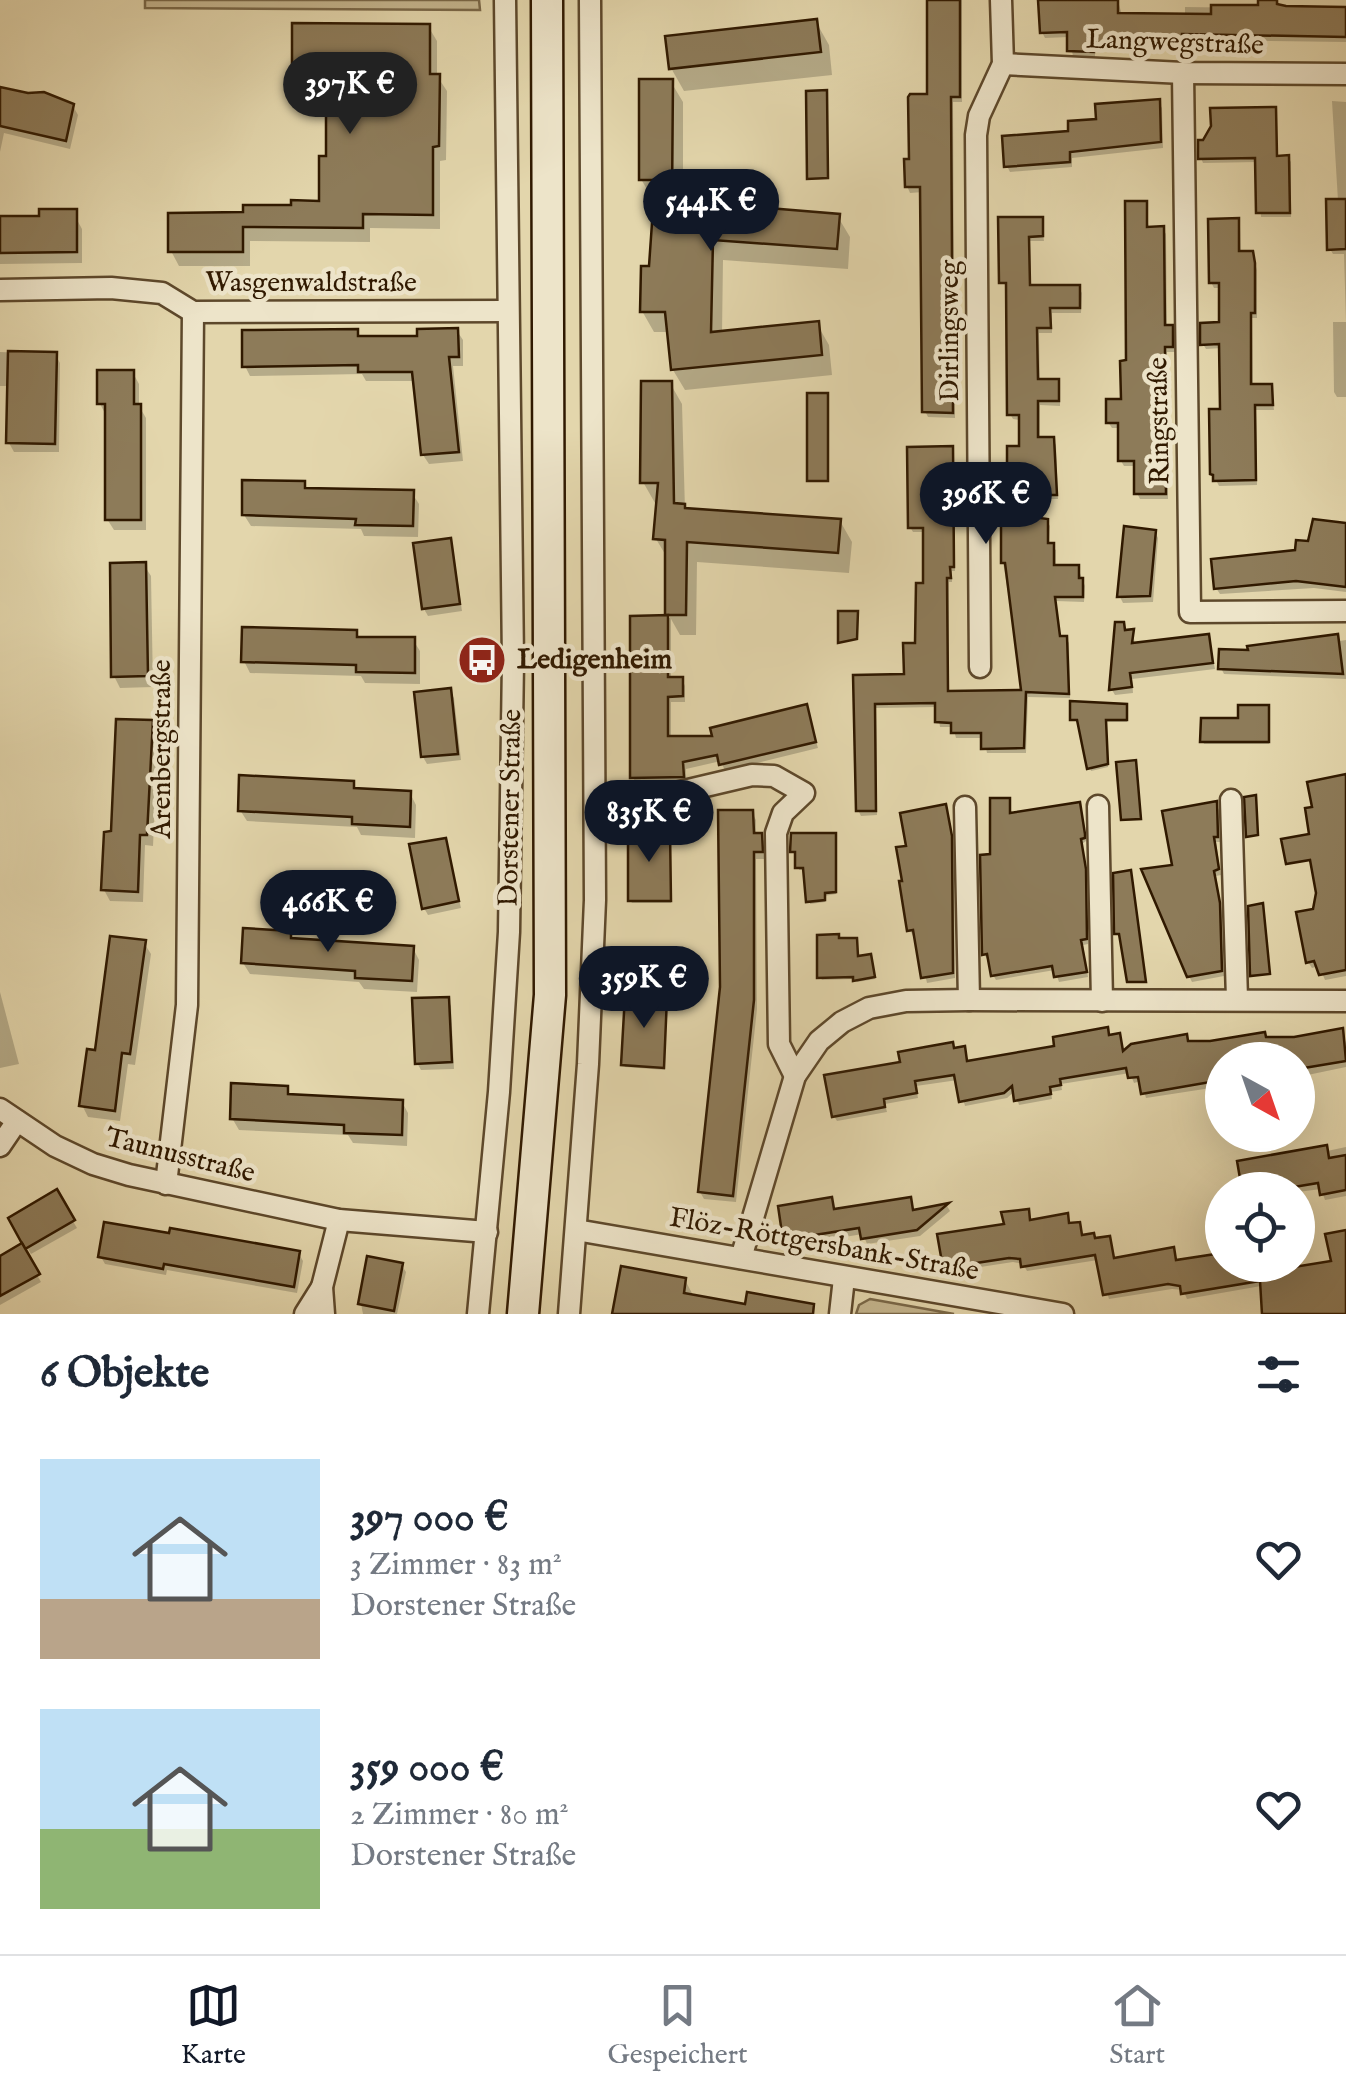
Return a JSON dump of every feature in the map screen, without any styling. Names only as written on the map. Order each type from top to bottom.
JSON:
[{"type":"main road","name":"Dorstener Straße","points":[[523,1314],[550,995],[548,0]]},
{"type":"street","name":"Dorstener Straße","points":[[478,1314],[509,932],[513,660],[505,0]]},
{"type":"street","points":[[568,1314],[589,1045],[595,812],[590,0]]},
{"type":"street","name":"Dirlingsweg","points":[[980,666],[976,135],[979,116],[1003,64],[1001,0]]},
{"type":"street","name":"Langwegstraße","points":[[1003,64],[1183,73],[1346,74]]},
{"type":"street","name":"Ringstraße","points":[[1183,73],[1190,612],[1346,611]]},
{"type":"street","name":"Wasgenwaldstraße","points":[[0,290],[111,288],[162,293],[194,312],[507,311]]},
{"type":"street","name":"Arenbergstraße","points":[[166,1184],[187,1005],[194,312]]},
{"type":"street","points":[[595,812],[752,775],[774,776],[804,793],[783,813],[776,833],[779,1044],[794,1076]]},
{"type":"street","points":[[1231,800],[1237,999]]},
{"type":"street","points":[[1098,806],[1102,1001]]},
{"type":"street","points":[[965,807],[969,1000]]},
{"type":"street","points":[[740,1258],[794,1076],[820,1042],[855,1014],[906,1001],[1346,1001]]},
{"type":"street","name":"Taunusstraße","points":[[0,1146],[8,1115],[55,1146],[93,1164],[166,1184],[338,1220],[487,1232]]},
{"type":"street","points":[[324,1314],[322,1288],[338,1220]]},
{"type":"street","name":"Flöz-Röttgersbank-Straße","points":[[576,1230],[1063,1314]]},
{"type":"street","points":[[840,1314],[844,1278]]},
{"type":"street","points":[[305,1314],[322,1288]]},
{"type":"shaded area","points":[[145,0],[479,0],[480,10],[145,8]]},
{"type":"shaded area","points":[[870,1299],[954,1314],[856,1314],[859,1305]]},
{"type":"building","points":[[927,0],[960,0],[960,97],[951,97],[953,413],[922,412],[920,187],[905,187],[904,159],[909,159],[908,97],[927,94]]},
{"type":"building","points":[[1038,0],[1118,0],[1118,13],[1211,14],[1211,5],[1258,5],[1258,0],[1277,0],[1277,4],[1286,6],[1346,7],[1346,37],[1182,34],[1181,44],[1093,43],[1094,52],[1067,51],[1067,32],[1040,33]]},
{"type":"building","points":[[817,19],[821,52],[669,69],[665,36]]},
{"type":"building","points":[[292,23],[430,24],[430,74],[440,74],[439,146],[433,147],[433,215],[363,214],[363,228],[243,227],[243,252],[168,252],[168,213],[243,212],[243,205],[319,201],[319,156],[326,156],[326,64],[292,64]]},
{"type":"building","points":[[639,79],[673,79],[672,200],[840,214],[837,249],[713,240],[711,332],[819,321],[822,355],[671,370],[665,312],[640,312],[641,266],[649,266],[655,180],[639,180]]},
{"type":"building","points":[[0,87],[44,92],[74,104],[66,141],[0,126]]},
{"type":"building","points":[[827,90],[828,178],[807,179],[806,91]]},
{"type":"building","points":[[1160,99],[1161,142],[1070,152],[1070,162],[1004,167],[1002,136],[1068,131],[1068,121],[1096,119],[1095,104]]},
{"type":"building","points":[[1276,107],[1277,156],[1289,155],[1290,213],[1256,213],[1255,158],[1198,159],[1198,140],[1203,140],[1211,126],[1210,108]]},
{"type":"building","points":[[1326,199],[1346,199],[1346,249],[1327,250]]},
{"type":"building","points":[[1125,201],[1147,201],[1147,227],[1164,226],[1165,325],[1173,325],[1173,347],[1165,347],[1166,494],[1134,494],[1134,461],[1118,461],[1118,423],[1106,423],[1106,399],[1121,399],[1120,361],[1126,360]]},
{"type":"building","points":[[39,209],[77,209],[77,252],[0,253],[0,216],[39,216]]},
{"type":"building","points":[[998,217],[1043,217],[1043,236],[1029,237],[1030,285],[1080,285],[1080,308],[1050,308],[1051,328],[1037,328],[1038,379],[1059,379],[1059,401],[1038,401],[1038,437],[1054,437],[1057,495],[1033,495],[1032,517],[1048,519],[1048,543],[1054,543],[1054,565],[1079,565],[1079,578],[1083,578],[1083,597],[1055,597],[1060,636],[1067,636],[1069,694],[1026,692],[1024,748],[981,749],[981,733],[951,733],[951,723],[935,722],[935,703],[875,704],[876,811],[856,811],[853,675],[904,674],[903,643],[915,643],[916,583],[923,583],[923,528],[908,528],[907,447],[953,446],[954,567],[950,567],[951,578],[947,578],[948,691],[1021,690],[1005,563],[1001,563],[1001,499],[1007,499],[1007,446],[1019,446],[1019,415],[1007,415],[1006,283],[999,283]]},
{"type":"building","points":[[1239,218],[1239,251],[1253,251],[1255,263],[1251,384],[1272,384],[1273,405],[1255,405],[1256,480],[1213,481],[1209,409],[1220,409],[1219,344],[1200,345],[1200,323],[1219,322],[1219,283],[1209,283],[1208,219]]},
{"type":"building","points":[[458,328],[459,357],[449,357],[459,452],[421,455],[412,372],[358,372],[358,365],[242,367],[242,330],[358,329],[358,336],[417,336],[417,329]]},
{"type":"building","points":[[8,351],[57,352],[55,444],[6,443]]},
{"type":"building","points":[[97,370],[134,370],[134,404],[141,404],[141,520],[105,520],[105,404],[97,404]]},
{"type":"building","points":[[641,381],[672,381],[674,503],[685,504],[685,508],[841,519],[838,553],[687,542],[686,615],[665,615],[665,540],[653,539],[658,483],[640,483]]},
{"type":"building","points":[[807,393],[828,393],[828,481],[807,481]]},
{"type":"building","points":[[242,480],[305,481],[305,488],[414,490],[413,526],[355,525],[356,519],[242,515]]},
{"type":"building","points":[[1313,519],[1346,523],[1346,587],[1296,581],[1214,589],[1211,559],[1295,550],[1296,540],[1308,541]]},
{"type":"building","points":[[1124,526],[1156,530],[1150,596],[1117,597]]},
{"type":"building","points":[[451,538],[460,604],[422,609],[413,543]]},
{"type":"building","points":[[146,562],[148,676],[111,677],[110,563]]},
{"type":"building","points":[[838,611],[858,611],[857,639],[838,643]]},
{"type":"building","points":[[668,615],[668,677],[683,677],[683,696],[668,697],[668,736],[712,736],[710,728],[807,704],[816,742],[719,765],[717,755],[683,762],[684,777],[630,778],[630,616]]},
{"type":"building","points":[[1115,622],[1124,622],[1125,630],[1134,629],[1132,643],[1209,634],[1213,663],[1130,673],[1132,687],[1109,690]]},
{"type":"building","points":[[242,627],[357,630],[357,637],[415,637],[415,673],[356,672],[356,665],[241,662]]},
{"type":"building","points":[[1338,634],[1343,674],[1218,669],[1219,649],[1248,650],[1247,646]]},
{"type":"building","points":[[451,688],[458,754],[421,757],[414,692]]},
{"type":"building","points":[[1070,701],[1127,704],[1127,720],[1106,720],[1108,764],[1087,769],[1077,720],[1070,720]]},
{"type":"building","points":[[1238,705],[1269,705],[1269,742],[1200,742],[1201,718],[1238,718]]},
{"type":"building","points":[[116,719],[153,720],[147,835],[140,835],[138,892],[101,890],[104,832],[111,831]]},
{"type":"building","points":[[1136,760],[1141,819],[1121,820],[1116,762]]},
{"type":"building","points":[[1346,774],[1346,970],[1319,975],[1314,961],[1306,963],[1296,912],[1313,909],[1316,893],[1310,860],[1286,864],[1281,839],[1309,834],[1305,808],[1312,807],[1307,782]]},
{"type":"building","points":[[239,775],[354,781],[354,788],[411,791],[410,827],[352,824],[352,817],[238,811]]},
{"type":"building","points":[[1256,795],[1258,835],[1246,837],[1244,797]]},
{"type":"building","points":[[990,798],[1010,798],[1010,813],[1080,802],[1085,834],[1081,839],[1086,869],[1087,939],[1081,940],[1087,972],[1054,977],[1052,966],[991,976],[987,954],[982,955],[980,855],[990,854]]},
{"type":"building","points":[[1217,801],[1218,837],[1214,837],[1219,869],[1214,871],[1220,903],[1222,971],[1187,977],[1141,869],[1172,865],[1162,811]]},
{"type":"building","points":[[946,804],[952,836],[953,973],[921,978],[913,930],[907,931],[899,881],[896,847],[906,846],[900,813]]},
{"type":"building","points":[[718,810],[753,810],[754,833],[762,833],[763,852],[754,852],[754,1000],[733,1196],[698,1192],[720,987]]},
{"type":"building","points":[[628,829],[670,830],[671,901],[628,901]]},
{"type":"building","points":[[791,833],[836,833],[836,892],[825,893],[825,900],[806,902],[803,868],[795,868],[795,852],[790,852]]},
{"type":"building","points":[[446,838],[459,901],[422,909],[409,844]]},
{"type":"building","points":[[1131,870],[1146,982],[1127,982],[1119,934],[1114,934],[1113,873]]},
{"type":"building","points":[[1263,903],[1270,974],[1250,976],[1248,906]]},
{"type":"building","points":[[243,928],[291,931],[291,938],[414,946],[412,981],[355,978],[355,971],[241,963]]},
{"type":"building","points":[[839,934],[839,938],[857,938],[858,956],[871,954],[875,977],[853,981],[853,977],[817,978],[817,935]]},
{"type":"building","points":[[110,936],[146,940],[130,1054],[122,1053],[115,1111],[79,1106],[87,1049],[95,1050]]},
{"type":"building","points":[[625,995],[667,997],[664,1068],[621,1065]]},
{"type":"building","points":[[449,997],[452,1062],[415,1064],[412,998]]},
{"type":"building","points":[[1108,1027],[1109,1035],[1120,1033],[1123,1051],[1131,1044],[1187,1034],[1188,1041],[1210,1041],[1265,1032],[1266,1037],[1294,1037],[1343,1028],[1346,1061],[1315,1066],[1315,1042],[1205,1042],[1205,1083],[1141,1094],[1138,1077],[1128,1078],[1126,1068],[1060,1079],[1061,1085],[1050,1087],[1051,1094],[1014,1101],[1012,1086],[1004,1093],[959,1102],[954,1075],[915,1081],[917,1093],[884,1099],[885,1107],[832,1117],[824,1075],[900,1062],[898,1052],[953,1042],[954,1048],[965,1046],[967,1061],[1054,1046],[1053,1037]]},
{"type":"building","points":[[231,1083],[288,1086],[288,1094],[403,1100],[402,1135],[344,1133],[344,1125],[230,1119]]},
{"type":"building","points":[[1327,1145],[1329,1158],[1346,1155],[1346,1190],[1320,1195],[1315,1172],[1239,1172],[1237,1161],[1288,1152],[1315,1152],[1315,1147]]},
{"type":"building","points":[[57,1189],[75,1220],[25,1249],[8,1218]]},
{"type":"building","points":[[832,1197],[834,1209],[911,1197],[913,1210],[949,1203],[917,1230],[861,1239],[859,1228],[783,1240],[778,1206]]},
{"type":"building","points":[[1029,1209],[1030,1220],[1068,1213],[1069,1223],[1080,1222],[1082,1235],[1110,1236],[1114,1258],[1174,1247],[1176,1260],[1205,1256],[1205,1282],[1254,1282],[1181,1294],[1180,1286],[1168,1284],[1103,1295],[1095,1255],[1021,1267],[1020,1259],[1009,1258],[943,1268],[937,1234],[1004,1224],[1001,1212]]},
{"type":"building","points":[[104,1222],[169,1233],[170,1228],[300,1251],[294,1287],[164,1264],[163,1269],[98,1257]]},
{"type":"building","points":[[1346,1230],[1346,1314],[1262,1314],[1260,1282],[1315,1282],[1315,1264],[1331,1261],[1325,1234]]},
{"type":"building","points":[[22,1243],[40,1274],[0,1296],[0,1256]]},
{"type":"building","points":[[367,1256],[403,1263],[394,1311],[358,1304]]},
{"type":"building","points":[[621,1266],[686,1278],[684,1293],[745,1304],[747,1292],[814,1304],[813,1314],[612,1314]]},
{"type":"place","name":"Ledigenheim","points":[[482,660]]}]
